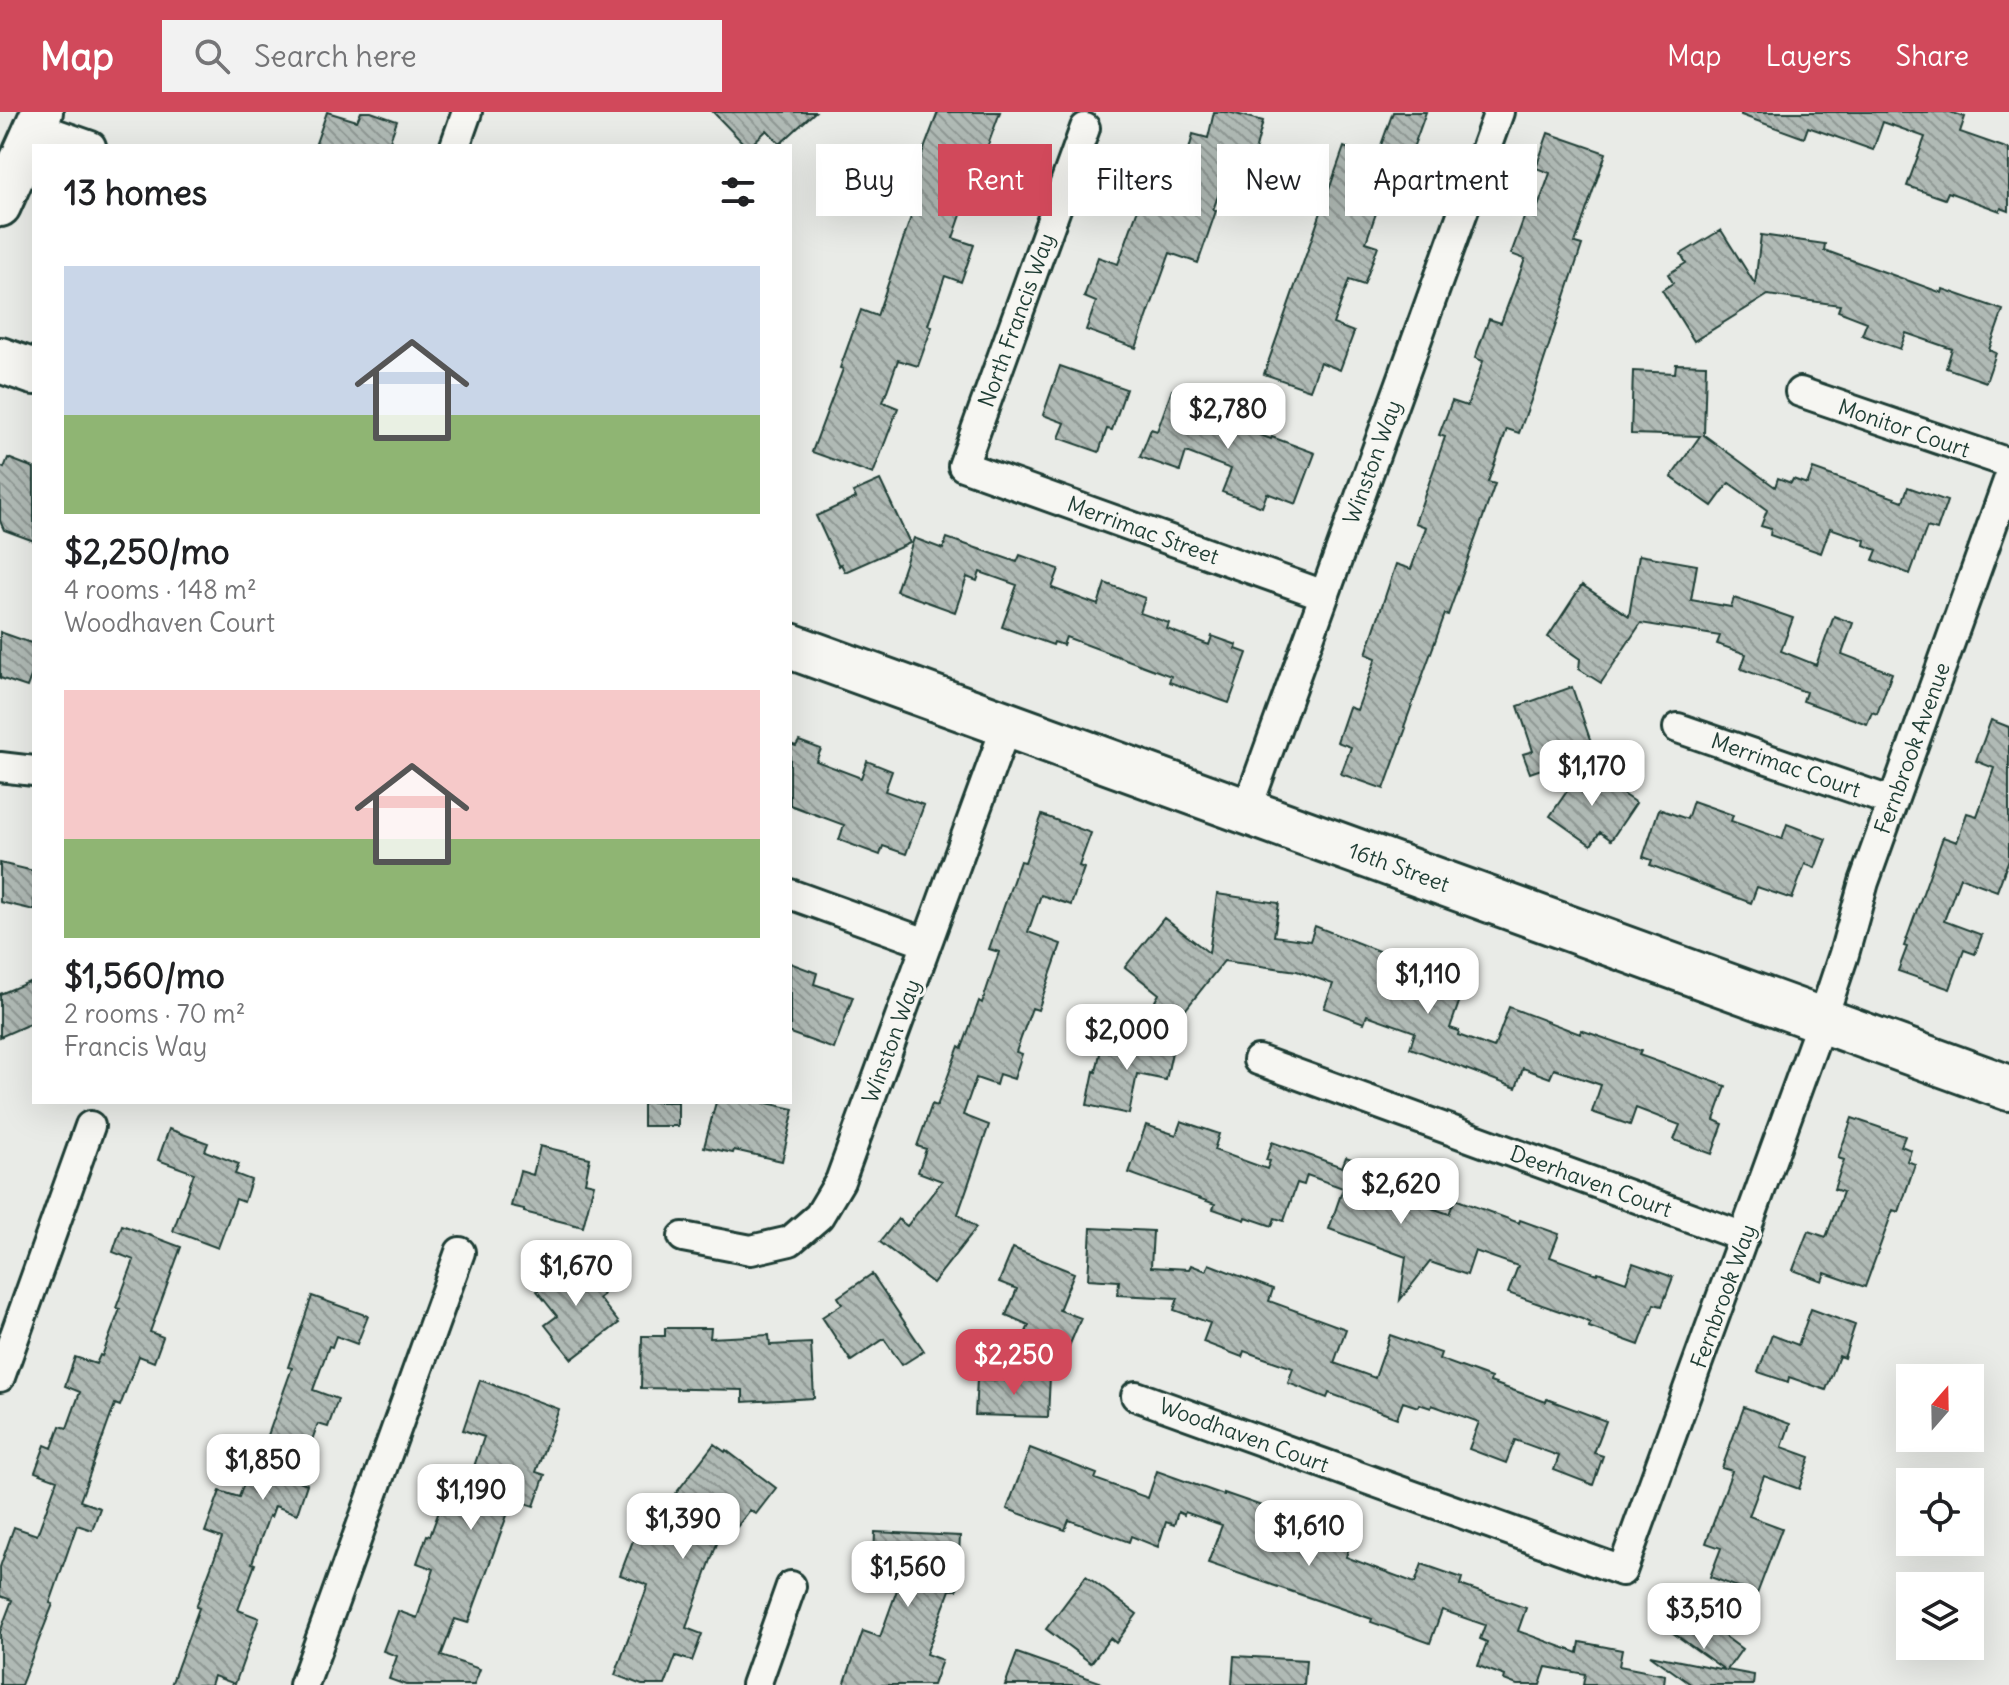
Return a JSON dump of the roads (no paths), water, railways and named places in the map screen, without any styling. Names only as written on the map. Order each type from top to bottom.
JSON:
[{"type":"main road","points":[[0,360],[32,371]]},
{"type":"main road","name":"16th Street","points":[[792,647],[2009,1088]]},
{"type":"street","points":[[456,144],[467,112]]},
{"type":"street","name":"Winston Way","points":[[1246,812],[1499,112]]},
{"type":"street","points":[[0,206],[40,119],[87,144]]},
{"type":"street","name":"North Francis Way","points":[[963,466],[1085,128]]},
{"type":"street","name":"Monitor Court","points":[[1800,392],[2009,463]]},
{"type":"street","name":"Merrimac Street","points":[[963,466],[1324,595]]},
{"type":"street","name":"Fernbrook Avenue","points":[[1822,1020],[1864,882],[2009,478]]},
{"type":"street","name":"Winston Way","points":[[683,1237],[751,1250],[790,1241],[819,1216],[840,1181],[1007,724]]},
{"type":"street","name":"Merrimac Court","points":[[1678,728],[1893,802]]},
{"type":"street","points":[[0,767],[32,771]]},
{"type":"street","points":[[792,895],[926,943]]},
{"type":"street","name":"Fernbrook Way","points":[[1622,1571],[1822,1020]]},
{"type":"street","name":"Deerhaven Court","points":[[1258,1060],[1744,1237]]},
{"type":"street","points":[[0,1377],[90,1126]]},
{"type":"street","points":[[304,1685],[460,1252]]},
{"type":"street","name":"Woodhaven Court","points":[[1136,1396],[1622,1571]]},
{"type":"street","points":[[756,1685],[791,1586]]}]
